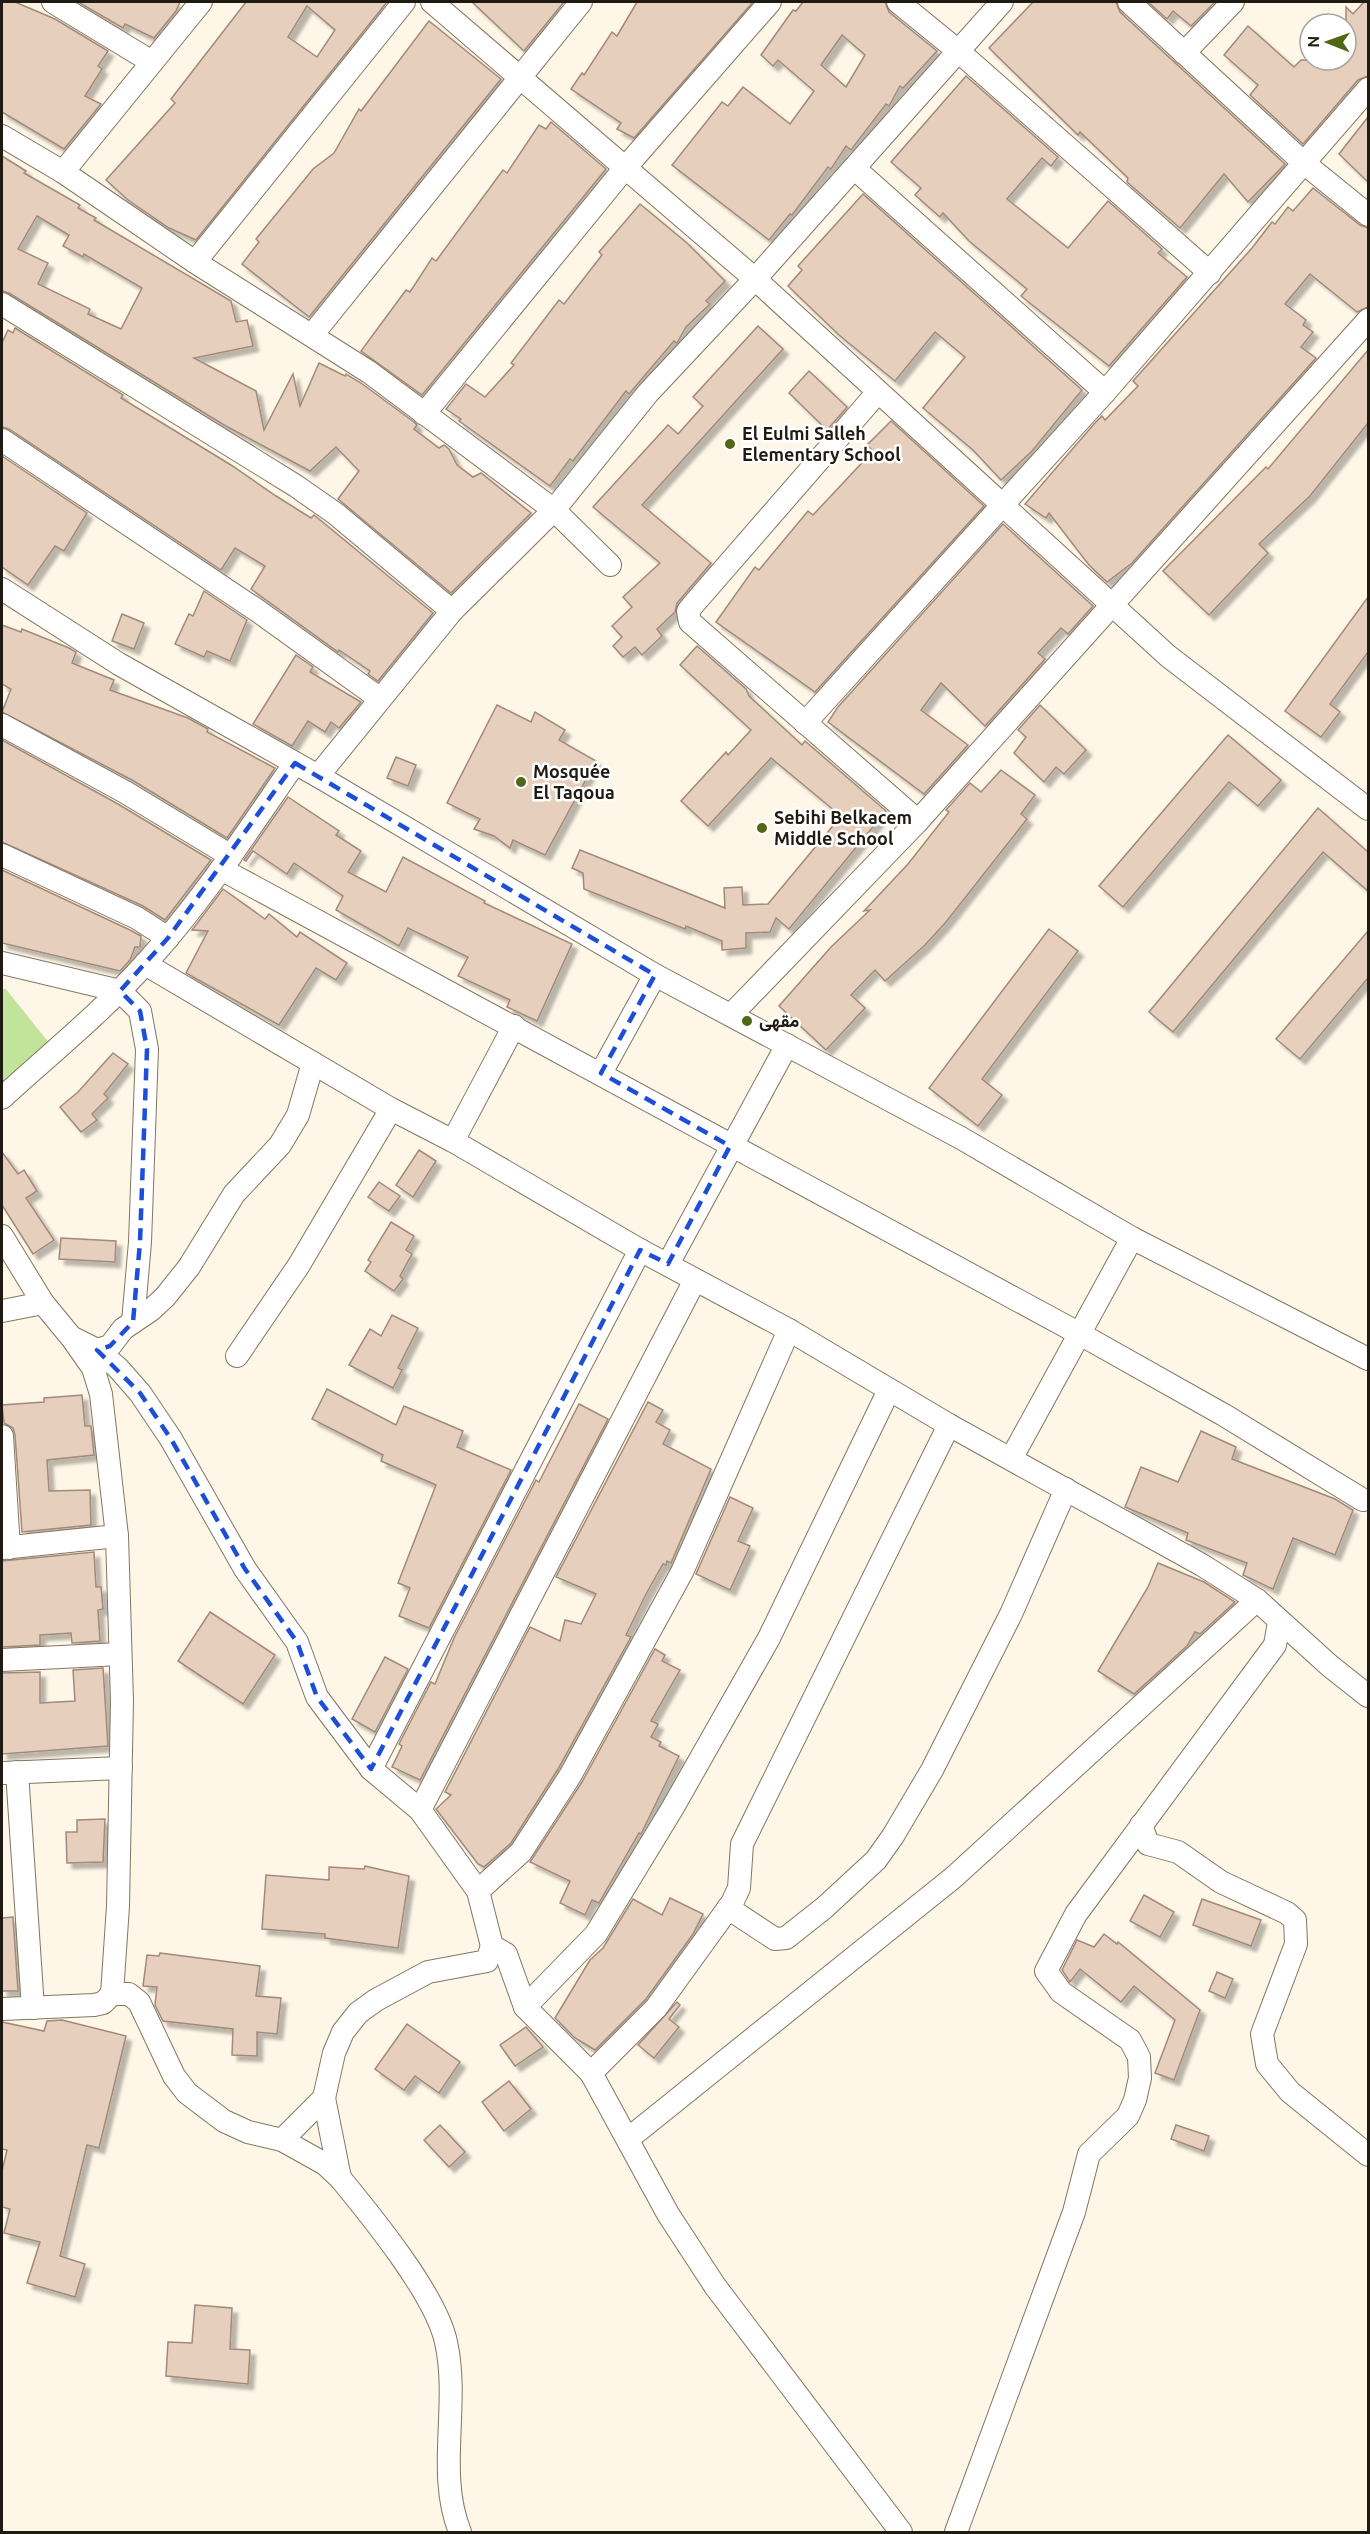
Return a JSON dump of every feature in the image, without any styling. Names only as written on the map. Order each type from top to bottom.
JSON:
[{"type":"street","points":[[53,2],[152,62]]},
{"type":"street","points":[[63,172],[201,2]]},
{"type":"street","points":[[195,262],[404,2]]},
{"type":"street","points":[[432,2],[755,279],[1168,656],[1368,809]]},
{"type":"street","points":[[312,335],[581,2]]},
{"type":"street","points":[[424,414],[625,168],[770,2]]},
{"type":"street","points":[[898,2],[957,50],[1210,273]]},
{"type":"street","points":[[318,776],[379,698],[452,611],[554,510],[648,393],[755,279],[1002,2]]},
{"type":"street","points":[[1129,2],[1305,164],[1368,215]]},
{"type":"street","points":[[1184,53],[1233,2]]},
{"type":"street","points":[[805,723],[1106,392],[1368,89]]},
{"type":"street","points":[[2,136],[63,172],[195,262],[369,372],[554,510],[610,565]]},
{"type":"street","points":[[854,168],[1106,392]]},
{"type":"street","points":[[2,304],[296,486],[354,529],[452,611]]},
{"type":"street","points":[[730,1015],[918,821],[1368,320]]},
{"type":"street","points":[[878,392],[688,611],[690,622],[918,821]]},
{"type":"street","points":[[2,440],[258,611],[379,698]]},
{"type":"street","points":[[2,589],[119,664],[318,776],[655,975],[960,1138],[1132,1238],[1368,1359]]},
{"type":"street","points":[[2,725],[125,792],[226,863],[730,1146],[1080,1334],[1224,1415],[1363,1500]]},
{"type":"street","points":[[2,1098],[120,991],[168,938],[226,863],[295,763]]},
{"type":"street","points":[[2,855],[137,918],[168,938]]},
{"type":"street","points":[[2,963],[120,991],[140,1011],[147,1049],[140,1242],[133,1322]]},
{"type":"street","points":[[145,964],[391,1109],[453,1141],[640,1250],[789,1330],[949,1425],[1202,1565],[1257,1600],[1279,1622],[1368,1696]]},
{"type":"street","points":[[601,1073],[655,975]]},
{"type":"street","points":[[453,1141],[514,1026]]},
{"type":"street","points":[[668,1263],[730,1146],[788,1046]]},
{"type":"street","points":[[97,1350],[110,1346],[115,1336],[165,1298],[189,1267],[240,1187],[280,1145],[298,1114],[313,1064]]},
{"type":"street","points":[[237,1356],[299,1264],[391,1109]]},
{"type":"street","points":[[2,1236],[43,1302],[93,1368],[101,1394],[117,1536],[120,1654],[121,1768],[118,1906],[112,1994]]},
{"type":"street","points":[[1011,1459],[1132,1238]]},
{"type":"street","points":[[371,1769],[640,1250]]},
{"type":"street","points":[[420,1810],[695,1280]]},
{"type":"street","points":[[2,1311],[43,1302]]},
{"type":"street","points":[[478,1891],[521,1852],[570,1776],[681,1572],[789,1330]]},
{"type":"street","points":[[71,1337],[97,1350],[118,1368],[140,1393],[171,1439],[245,1569],[297,1642],[317,1697],[371,1769],[420,1810],[478,1891],[492,1946],[487,1961],[428,1972],[376,2000],[358,2013],[343,2032],[324,2098],[340,2178]]},
{"type":"street","points":[[525,2007],[596,1934],[672,1809],[769,1638],[889,1390]]},
{"type":"street","points":[[591,2073],[656,2008],[728,1908],[739,1888],[742,1844],[949,1425]]},
{"type":"street","points":[[2,1436],[5,1548],[117,1536]]},
{"type":"street","points":[[728,1908],[775,1939],[786,1938],[824,1908],[876,1860],[932,1770],[1011,1614],[1066,1489]]},
{"type":"street","points":[[627,2139],[954,1877],[1257,1600]]},
{"type":"street","points":[[956,2532],[1074,2212],[1086,2159],[1128,2116],[1136,2100],[1140,2078],[1139,2057],[1130,2040],[1062,1992],[1046,1971],[1076,1914],[1275,1645],[1279,1622]]},
{"type":"street","points":[[2,1660],[120,1654]]},
{"type":"street","points":[[33,2008],[9,1772],[121,1768]]},
{"type":"street","points":[[1141,1825],[1148,1844],[1178,1852],[1221,1882],[1287,1913],[1295,1920],[1296,1944],[1262,2034],[1267,2064],[1290,2092],[1368,2155]]},
{"type":"street","points":[[492,1946],[506,1954],[525,2007],[591,2073],[668,2214],[714,2286],[901,2532]]},
{"type":"street","points":[[2,2009],[94,2006],[112,1994],[129,1994],[139,2002],[169,2068],[187,2093],[224,2121],[248,2132],[282,2140],[325,2164],[340,2178],[419,2284],[435,2312],[446,2342],[450,2435],[448,2484],[451,2510],[460,2532]]},
{"type":"street","points":[[282,2140],[324,2098]]},
{"type":"highlighted area","points":[[295,763],[655,975],[601,1073],[730,1146],[668,1264],[640,1250],[371,1769],[317,1697],[297,1642],[245,1569],[171,1439],[140,1393],[97,1350],[110,1346],[133,1322],[140,1242],[147,1049],[140,1011],[120,991],[168,938]]},
{"type":"green space","points":[[5,988],[54,1049],[2,1092],[2,991]]},
{"type":"building","points":[[2,2],[15,2],[55,19],[108,51],[98,66],[102,69],[85,96],[101,104],[64,149],[2,112]]},
{"type":"building","points":[[78,2],[180,2],[176,11],[154,38],[125,24],[123,28]]},
{"type":"building","points":[[246,2],[387,2],[196,240],[169,228],[128,200],[106,180],[175,103],[171,99]],"holes":[[[307,6],[335,30],[317,57],[288,37]]]},
{"type":"building","points":[[472,2],[564,2],[524,51]]},
{"type":"building","points":[[637,2],[753,2],[634,138],[617,129],[621,123],[571,89],[582,73],[584,75],[612,32],[617,36]]},
{"type":"building","points":[[803,2],[885,2],[889,12],[937,51],[903,88],[900,86],[889,106],[886,104],[851,150],[846,146],[831,169],[828,167],[792,215],[790,214],[769,240],[672,165],[722,102],[728,106],[743,87],[790,124],[814,91],[778,60],[773,66],[761,55],[793,10],[796,11]],"holes":[[[842,35],[865,55],[846,87],[821,65]]]},
{"type":"building","points":[[1033,2],[1116,2],[1120,12],[1285,164],[1248,202],[1224,174],[1180,228],[1127,182],[1128,178],[1080,132],[1078,135],[989,48]]},
{"type":"building","points":[[1148,2],[1215,2],[1191,26],[1173,11],[1167,19]]},
{"type":"building","points":[[1364,2],[1368,2],[1368,76],[1358,80],[1303,144],[1250,95],[1258,85],[1224,55],[1248,26],[1294,67],[1298,63],[1298,72],[1358,72],[1358,12],[1355,12]]},
{"type":"building","points":[[429,21],[501,79],[309,317],[242,264],[259,242],[256,239],[313,169],[334,153],[359,109],[361,111]]},
{"type":"building","points":[[966,76],[1058,157],[1051,166],[1042,158],[1007,199],[1068,248],[1108,201],[1162,249],[1158,253],[1187,277],[1109,366],[1021,296],[1027,289],[969,241],[943,213],[940,217],[915,195],[921,188],[891,162]]},
{"type":"building","points":[[1368,117],[1368,182],[1339,154]]},
{"type":"building","points":[[551,122],[606,169],[422,395],[361,351],[406,290],[410,292],[432,258],[436,261],[503,170],[507,173],[539,125],[546,129]]},
{"type":"building","points":[[2,156],[26,171],[24,173],[80,205],[78,208],[96,218],[94,220],[231,301],[236,322],[247,320],[253,346],[194,358],[256,391],[264,430],[293,374],[300,406],[319,363],[361,383],[414,422],[417,425],[414,429],[439,448],[444,445],[449,449],[457,465],[473,477],[481,473],[531,513],[451,593],[338,499],[359,471],[336,447],[310,471],[224,425],[9,293],[2,291]],"holes":[[[37,216],[69,235],[63,246],[83,257],[84,254],[142,288],[121,329],[88,314],[90,309],[38,284],[48,263],[18,249]]]},
{"type":"building","points":[[1313,188],[1360,225],[1368,228],[1368,307],[1357,312],[1310,274],[1285,304],[1306,320],[1303,325],[1313,332],[1301,347],[1316,358],[1132,563],[1107,582],[1089,565],[1049,513],[1046,518],[1025,504],[1094,424],[1102,416],[1105,420],[1138,386],[1133,381],[1252,248],[1272,222],[1275,224],[1288,207],[1293,211]]},
{"type":"building","points":[[863,194],[1082,390],[1032,451],[1001,480],[973,450],[923,408],[965,357],[935,332],[895,381],[839,335],[788,286],[802,270],[798,266]]},
{"type":"building","points":[[640,204],[687,243],[725,281],[706,301],[710,304],[686,327],[677,343],[674,341],[629,394],[626,391],[573,461],[570,459],[550,486],[459,421],[461,419],[446,409],[466,384],[485,397],[514,365],[511,363],[559,300],[564,304],[602,255],[599,252]]},
{"type":"building","points":[[758,326],[783,349],[642,505],[711,563],[677,603],[675,612],[657,629],[662,636],[642,655],[635,647],[623,657],[613,646],[622,637],[612,626],[632,607],[623,597],[660,563],[593,507],[668,425],[678,434],[703,406],[693,397]]},
{"type":"building","points":[[15,328],[123,395],[121,398],[231,465],[311,518],[314,515],[433,613],[378,681],[368,674],[370,671],[339,650],[338,652],[251,589],[265,566],[235,548],[221,570],[9,429],[2,427],[2,343],[8,330],[13,333]]},
{"type":"building","points":[[1368,350],[1368,423],[1310,496],[1259,544],[1268,553],[1209,615],[1163,571],[1266,467],[1268,469]]},
{"type":"building","points":[[809,371],[847,407],[827,430],[789,393]]},
{"type":"building","points":[[891,421],[984,506],[815,692],[716,622],[755,567],[759,570],[808,511],[813,515],[873,451],[867,445]]},
{"type":"building","points":[[2,456],[87,513],[64,551],[55,546],[28,585],[2,567]]},
{"type":"building","points":[[1003,524],[1093,606],[1068,634],[1061,628],[1038,653],[1045,659],[985,726],[941,683],[921,710],[968,745],[924,794],[828,722],[838,707]]},
{"type":"building","points":[[204,591],[247,620],[230,661],[207,651],[204,657],[175,644],[189,614],[193,616]]},
{"type":"building","points":[[1368,597],[1368,652],[1330,704],[1340,712],[1321,737],[1285,711]]},
{"type":"building","points":[[122,614],[144,623],[134,649],[112,641]]},
{"type":"building","points":[[2,625],[21,632],[22,629],[69,648],[76,652],[72,663],[114,680],[110,690],[188,718],[208,729],[207,732],[275,768],[227,838],[132,780],[2,712],[11,689],[2,684]]},
{"type":"building","points":[[697,646],[746,689],[749,696],[802,745],[805,741],[886,811],[789,929],[776,918],[770,932],[746,933],[746,948],[722,950],[722,941],[686,926],[685,929],[584,889],[583,873],[572,868],[580,850],[725,908],[724,888],[742,887],[743,905],[768,904],[841,816],[771,758],[708,826],[681,801],[726,752],[728,755],[751,730],[680,665]]},
{"type":"building","points":[[296,655],[313,667],[310,672],[361,702],[339,728],[331,722],[325,732],[308,721],[292,746],[253,724]]},
{"type":"building","name":"Mosquée El Taqoua","points":[[497,705],[531,722],[535,712],[565,730],[559,740],[596,761],[545,855],[513,840],[510,848],[494,836],[474,829],[480,819],[447,803]]},
{"type":"building","points":[[1040,705],[1086,750],[1064,774],[1056,767],[1044,782],[1014,753],[1026,737],[1018,730]]},
{"type":"building","points":[[1228,735],[1281,780],[1258,806],[1229,782],[1123,907],[1099,886]]},
{"type":"building","points":[[2,740],[118,804],[211,860],[165,920],[143,906],[2,842]]},
{"type":"building","points":[[396,757],[416,765],[408,786],[387,778]]},
{"type":"building","points":[[1001,770],[1035,795],[1021,814],[1027,819],[946,922],[925,945],[885,981],[875,970],[851,995],[865,1008],[826,1050],[779,1006],[831,947],[870,910],[864,911],[908,864],[949,812],[946,810],[970,783],[981,792]]},
{"type":"building","points":[[288,797],[339,831],[336,835],[361,851],[348,872],[386,892],[403,857],[485,901],[484,903],[572,944],[537,1021],[507,1007],[510,1000],[458,976],[468,957],[408,928],[399,946],[336,910],[343,896],[294,863],[287,874],[253,851],[246,861],[244,860]]},
{"type":"building","points":[[1318,808],[1368,852],[1368,891],[1323,852],[1173,1032],[1149,1012]]},
{"type":"building","points":[[2,870],[141,936],[140,947],[135,947],[130,960],[120,971],[2,943]]},
{"type":"building","points":[[223,889],[265,919],[269,914],[297,937],[300,932],[347,963],[336,980],[316,968],[279,1025],[186,973],[208,931],[192,930]]},
{"type":"building","points":[[1049,929],[1078,951],[982,1079],[1002,1095],[978,1126],[929,1088]]},
{"type":"building","points":[[1368,931],[1368,978],[1300,1059],[1276,1039]]},
{"type":"building","points":[[113,1053],[128,1064],[104,1094],[108,1098],[92,1114],[97,1120],[81,1132],[60,1107],[78,1092]]},
{"type":"building","points":[[419,1150],[436,1161],[413,1197],[396,1185]]},
{"type":"building","points":[[2,1152],[18,1174],[24,1170],[37,1191],[26,1198],[54,1240],[33,1254],[2,1205]]},
{"type":"building","points":[[379,1182],[400,1196],[389,1211],[368,1197]]},
{"type":"building","points":[[391,1222],[414,1236],[406,1250],[412,1254],[400,1276],[403,1279],[394,1291],[365,1271],[371,1262],[368,1260]]},
{"type":"building","points":[[61,1238],[116,1241],[115,1262],[59,1259]]},
{"type":"building","points":[[392,1315],[418,1328],[398,1368],[402,1370],[393,1388],[349,1365],[370,1329],[381,1336]]},
{"type":"building","points":[[327,1389],[396,1425],[404,1406],[463,1431],[457,1447],[511,1470],[429,1628],[399,1616],[410,1588],[398,1583],[436,1485],[381,1461],[383,1455],[312,1419]]},
{"type":"building","points":[[82,1395],[85,1426],[91,1426],[94,1455],[47,1460],[49,1491],[90,1490],[91,1525],[22,1532],[15,1435],[13,1428],[4,1423],[2,1405],[44,1402],[44,1398]]},
{"type":"building","points":[[648,1402],[663,1410],[656,1422],[670,1430],[663,1444],[711,1469],[671,1563],[667,1561],[666,1565],[663,1564],[646,1594],[626,1635],[631,1637],[558,1769],[511,1843],[484,1867],[478,1864],[436,1809],[451,1795],[445,1792],[530,1627],[560,1641],[565,1620],[581,1624],[596,1594],[556,1577]]},
{"type":"building","points":[[579,1404],[608,1419],[420,1780],[392,1767],[402,1746],[399,1744],[431,1682],[435,1684],[454,1638],[536,1480],[539,1482]]},
{"type":"building","points":[[1201,1431],[1236,1447],[1232,1459],[1335,1499],[1353,1510],[1335,1555],[1293,1538],[1273,1589],[1243,1575],[1247,1563],[1186,1540],[1188,1533],[1125,1507],[1141,1467],[1178,1482]]},
{"type":"building","points":[[730,1497],[753,1508],[738,1541],[750,1546],[730,1590],[696,1574]]},
{"type":"building","points":[[94,1552],[96,1587],[101,1587],[103,1609],[98,1610],[100,1641],[72,1643],[71,1633],[40,1635],[40,1645],[2,1647],[2,1561]]},
{"type":"building","points":[[1158,1563],[1204,1582],[1235,1602],[1200,1634],[1195,1632],[1187,1646],[1134,1694],[1098,1671],[1148,1587]]},
{"type":"building","points":[[210,1612],[275,1655],[243,1704],[178,1661]]},
{"type":"building","points":[[655,1649],[665,1655],[662,1661],[680,1670],[651,1721],[658,1724],[651,1737],[661,1742],[659,1746],[679,1756],[641,1834],[639,1833],[599,1903],[592,1900],[585,1915],[560,1903],[570,1881],[530,1862],[582,1782]]},
{"type":"building","points":[[385,1657],[408,1669],[375,1732],[352,1719]]},
{"type":"building","points":[[103,1668],[108,1746],[2,1754],[2,1673],[40,1672],[40,1703],[75,1701],[73,1670]]},
{"type":"building","points":[[105,1819],[103,1862],[67,1863],[66,1832],[77,1832],[77,1820]]},
{"type":"building","points":[[365,1866],[409,1876],[398,1948],[325,1938],[325,1934],[262,1929],[266,1875],[329,1880],[329,1867],[364,1869]]},
{"type":"building","points":[[1144,1895],[1174,1912],[1160,1937],[1130,1921]]},
{"type":"building","points":[[670,1898],[703,1914],[693,1934],[646,1999],[595,2050],[575,2038],[555,2018],[590,1960],[603,1948],[633,1899],[662,1915]]},
{"type":"building","points":[[1202,1899],[1261,1920],[1251,1946],[1193,1925]]},
{"type":"building","points":[[13,1917],[18,1991],[2,1991],[2,1918]]},
{"type":"building","points":[[1104,1934],[1117,1944],[1118,1942],[1200,2010],[1174,2080],[1155,2073],[1175,2020],[1134,1986],[1121,2002],[1080,1969],[1070,1982],[1062,1970],[1077,1940],[1094,1947]]},
{"type":"building","points":[[160,1953],[260,1966],[256,1996],[281,1998],[277,2034],[257,2032],[257,2056],[232,2055],[233,2029],[163,2021],[155,2005],[157,1987],[143,1986],[147,1955],[159,1956]]},
{"type":"building","points":[[1217,1972],[1233,1979],[1225,1998],[1209,1991]]},
{"type":"building","points":[[677,2002],[680,2005],[669,2019],[679,2027],[654,2058],[638,2045]]},
{"type":"building","points":[[62,2020],[126,2036],[99,2148],[87,2145],[60,2256],[85,2264],[75,2297],[27,2283],[40,2242],[4,2233],[10,2209],[2,2207],[2,2171],[7,2150],[2,2149],[2,2022],[44,2031],[47,2021]]},
{"type":"building","points":[[407,2024],[460,2062],[439,2093],[415,2076],[404,2090],[375,2069]]},
{"type":"building","points":[[526,2027],[543,2047],[515,2066],[500,2045]]},
{"type":"building","points":[[509,2081],[531,2109],[504,2131],[482,2102]]},
{"type":"building","points":[[440,2125],[465,2152],[449,2167],[424,2140]]},
{"type":"building","points":[[1176,2125],[1209,2136],[1204,2151],[1171,2139]]},
{"type":"building","points":[[195,2305],[232,2308],[230,2349],[250,2350],[248,2384],[166,2376],[168,2342],[192,2343]]},
{"type":"place","name":"El Eulmi Salleh Elementary School","points":[[730,444]]},
{"type":"place","name":"Mosquée El Taqoua","points":[[521,782]]},
{"type":"place","name":"Sebihi Belkacem Middle School","points":[[762,828]]},
{"type":"place","name":"مقهى","points":[[747,1021]]}]
